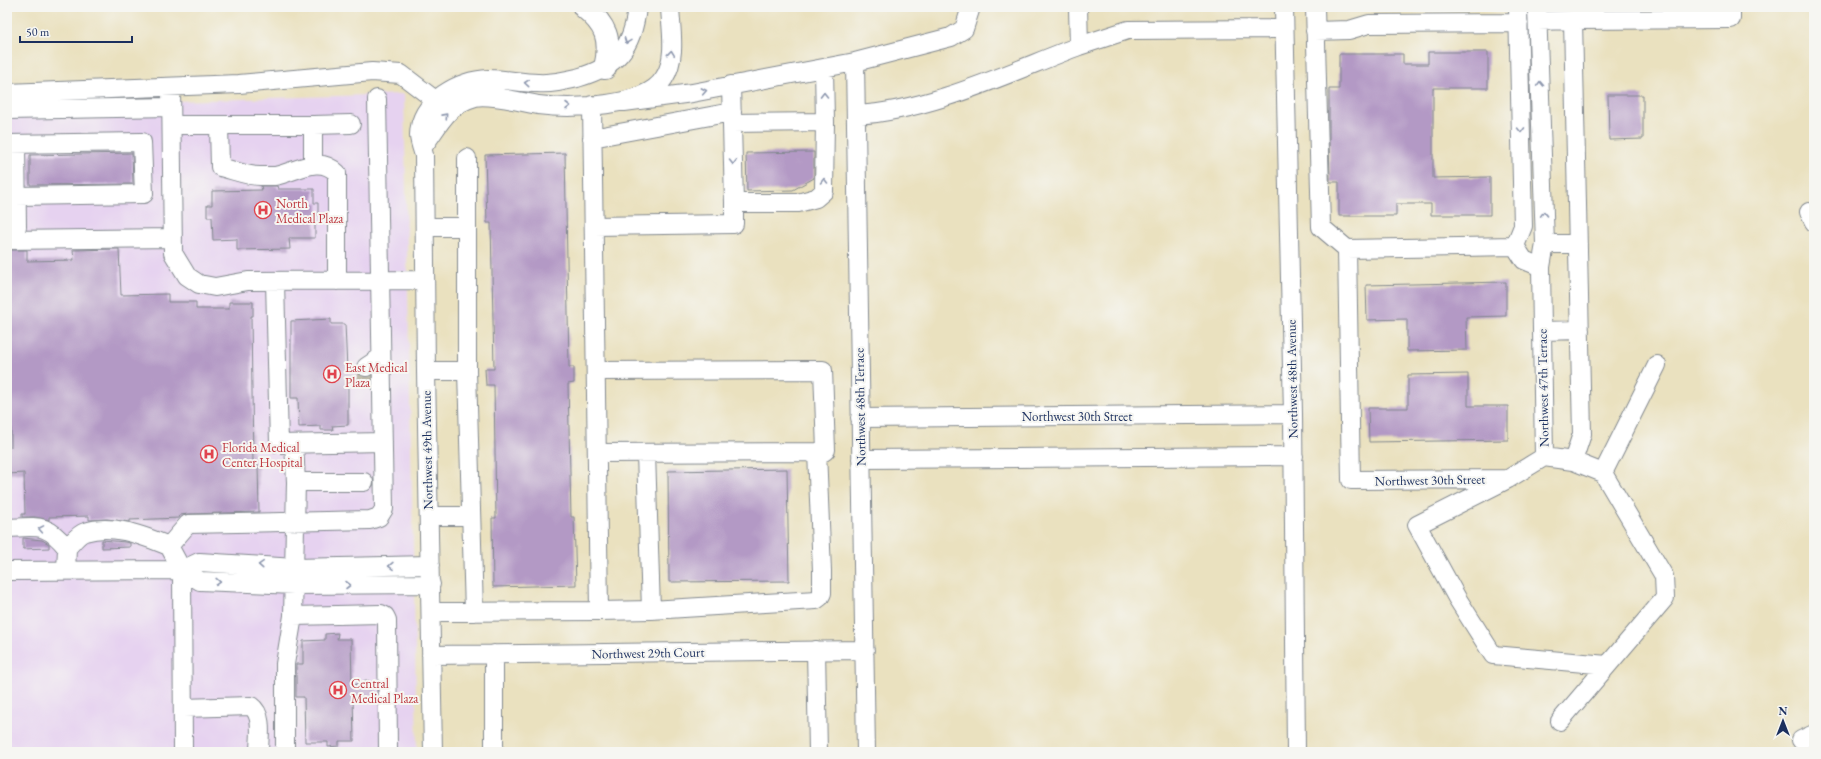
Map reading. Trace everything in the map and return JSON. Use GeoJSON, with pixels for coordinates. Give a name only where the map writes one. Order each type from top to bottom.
{"type":"FeatureCollection","features":[{"type":"Feature","properties":{"kind":"main road"},"geometry":{"type":"LineString","coordinates":[[584,7],[599,20],[607,38],[608,55],[605,68]]}},
{"type":"Feature","properties":{"kind":"street","name":"Northwest 49th Avenue"},"geometry":{"type":"LineString","coordinates":[[433,752],[425,227],[422,148],[419,135],[422,124],[435,100],[456,86],[471,80],[490,79],[527,83],[553,83],[586,75],[605,68],[616,59],[625,47],[635,20],[637,7]]}},
{"type":"Feature","properties":{"kind":"street"},"geometry":{"type":"LineString","coordinates":[[624,102],[638,98],[650,91],[664,78],[669,66],[671,54],[670,7]]}},
{"type":"Feature","properties":{"kind":"street"},"geometry":{"type":"LineString","coordinates":[[422,148],[433,134],[442,118],[453,108],[476,97],[486,97],[542,105],[592,105],[692,93],[855,62],[951,37],[964,29],[971,7]]}},
{"type":"Feature","properties":{"kind":"street"},"geometry":{"type":"LineString","coordinates":[[1078,7],[1079,46]]}},
{"type":"Feature","properties":{"kind":"street","name":"Northwest 48th Avenue"},"geometry":{"type":"LineString","coordinates":[[1284,7],[1294,456],[1296,752]]}},
{"type":"Feature","properties":{"kind":"street"},"geometry":{"type":"LineString","coordinates":[[1315,7],[1321,227],[1347,248],[1515,246]]}},
{"type":"Feature","properties":{"kind":"street"},"geometry":{"type":"LineString","coordinates":[[1538,14],[1573,20],[1731,19],[1731,7]]}},
{"type":"Feature","properties":{"kind":"street","name":"Northwest 47th Terrace"},"geometry":{"type":"LineString","coordinates":[[1538,14],[1545,244],[1541,267],[1544,457],[1573,461],[1604,473]]}},
{"type":"Feature","properties":{"kind":"street"},"geometry":{"type":"LineString","coordinates":[[1315,31],[1350,30],[1369,24],[1518,15],[1523,226],[1515,246]]}},
{"type":"Feature","properties":{"kind":"street"},"geometry":{"type":"LineString","coordinates":[[1573,20],[1582,434],[1573,461]]}},
{"type":"Feature","properties":{"kind":"street"},"geometry":{"type":"LineString","coordinates":[[856,115],[880,114],[949,96],[1079,46],[1128,30],[1284,29]]}},
{"type":"Feature","properties":{"kind":"street","name":"Northwest 48th Terrace"},"geometry":{"type":"LineString","coordinates":[[855,62],[866,752]]}},
{"type":"Feature","properties":{"kind":"street"},"geometry":{"type":"LineString","coordinates":[[734,203],[798,203],[816,198],[824,191],[824,68]]}},
{"type":"Feature","properties":{"kind":"street"},"geometry":{"type":"LineString","coordinates":[[7,92],[239,84],[372,72],[401,74],[435,100]]}},
{"type":"Feature","properties":{"kind":"street"},"geometry":{"type":"LineString","coordinates":[[594,226],[734,224],[731,85]]}},
{"type":"Feature","properties":{"kind":"street"},"geometry":{"type":"LineString","coordinates":[[171,87],[173,253],[187,276],[199,284],[214,287],[248,281],[425,280]]}},
{"type":"Feature","properties":{"kind":"street"},"geometry":{"type":"LineString","coordinates":[[169,546],[188,524],[370,520],[379,517],[384,509],[377,98]]}},
{"type":"Feature","properties":{"kind":"street"},"geometry":{"type":"LineString","coordinates":[[592,105],[599,611]]}},
{"type":"Feature","properties":{"kind":"street"},"geometry":{"type":"LineString","coordinates":[[7,110],[171,107]]}},
{"type":"Feature","properties":{"kind":"street"},"geometry":{"type":"LineString","coordinates":[[592,138],[732,118],[825,122]]}},
{"type":"Feature","properties":{"kind":"street"},"geometry":{"type":"LineString","coordinates":[[313,124],[313,165]]}},
{"type":"Feature","properties":{"kind":"street"},"geometry":{"type":"LineString","coordinates":[[172,126],[351,124]]}},
{"type":"Feature","properties":{"kind":"street"},"geometry":{"type":"LineString","coordinates":[[219,125],[220,167],[257,176],[276,176],[313,165],[325,165],[332,168],[336,173],[337,281]]}},
{"type":"Feature","properties":{"kind":"street"},"geometry":{"type":"LineString","coordinates":[[16,196],[144,194],[142,142],[11,144],[16,196],[12,234],[173,238]]}},
{"type":"Feature","properties":{"kind":"street"},"geometry":{"type":"LineString","coordinates":[[466,158],[467,371],[470,516],[474,612]]}},
{"type":"Feature","properties":{"kind":"street"},"geometry":{"type":"LineString","coordinates":[[425,227],[467,227]]}},
{"type":"Feature","properties":{"kind":"street"},"geometry":{"type":"LineString","coordinates":[[1545,244],[1578,244]]}},
{"type":"Feature","properties":{"kind":"street"},"geometry":{"type":"LineString","coordinates":[[1515,246],[1524,260],[1541,267]]}},
{"type":"Feature","properties":{"kind":"street","name":"Northwest 30th Street"},"geometry":{"type":"LineString","coordinates":[[1347,248],[1351,480],[1508,479]]}},
{"type":"Feature","properties":{"kind":"street"},"geometry":{"type":"LineString","coordinates":[[275,281],[279,444],[382,442]]}},
{"type":"Feature","properties":{"kind":"street"},"geometry":{"type":"LineString","coordinates":[[1542,331],[1580,330]]}},
{"type":"Feature","properties":{"kind":"street"},"geometry":{"type":"LineString","coordinates":[[381,357],[366,374],[382,392]]}},
{"type":"Feature","properties":{"kind":"street"},"geometry":{"type":"LineString","coordinates":[[1560,720],[1665,598],[1664,576],[1604,473],[1657,365]]}},
{"type":"Feature","properties":{"kind":"street"},"geometry":{"type":"LineString","coordinates":[[596,371],[823,370],[826,450],[817,452],[597,454]]}},
{"type":"Feature","properties":{"kind":"street"},"geometry":{"type":"LineString","coordinates":[[426,371],[467,371]]}},
{"type":"Feature","properties":{"kind":"street","name":"Northwest 30th Street"},"geometry":{"type":"LineString","coordinates":[[860,418],[1293,414]]}},
{"type":"Feature","properties":{"kind":"street"},"geometry":{"type":"LineString","coordinates":[[285,752],[285,664],[293,616],[296,482],[294,444]]}},
{"type":"Feature","properties":{"kind":"street"},"geometry":{"type":"LineString","coordinates":[[431,612],[651,610],[816,600],[822,593],[817,452]]}},
{"type":"Feature","properties":{"kind":"street"},"geometry":{"type":"LineString","coordinates":[[646,453],[651,610]]}},
{"type":"Feature","properties":{"kind":"street"},"geometry":{"type":"LineString","coordinates":[[861,459],[1294,456]]}},
{"type":"Feature","properties":{"kind":"street"},"geometry":{"type":"LineString","coordinates":[[1544,457],[1508,479],[1417,524],[1457,598],[1493,655],[1607,665]]}},
{"type":"Feature","properties":{"kind":"street"},"geometry":{"type":"LineString","coordinates":[[296,482],[364,482]]}},
{"type":"Feature","properties":{"kind":"street"},"geometry":{"type":"LineString","coordinates":[[429,516],[470,516]]}},
{"type":"Feature","properties":{"kind":"street"},"geometry":{"type":"LineString","coordinates":[[7,528],[45,528],[57,535],[67,548],[66,571]]}},
{"type":"Feature","properties":{"kind":"street"},"geometry":{"type":"LineString","coordinates":[[67,548],[84,532],[101,530],[126,530],[169,546],[182,570],[184,752]]}},
{"type":"Feature","properties":{"kind":"street"},"geometry":{"type":"LineString","coordinates":[[7,571],[182,570],[199,562],[294,576],[430,584]]}},
{"type":"Feature","properties":{"kind":"street"},"geometry":{"type":"LineString","coordinates":[[182,570],[200,581],[294,576],[430,565]]}},
{"type":"Feature","properties":{"kind":"street"},"geometry":{"type":"LineString","coordinates":[[293,616],[381,614],[385,616],[387,620],[388,752]]}},
{"type":"Feature","properties":{"kind":"street"},"geometry":{"type":"LineString","coordinates":[[816,650],[818,752]]}},
{"type":"Feature","properties":{"kind":"street","name":"Northwest 29th Court"},"geometry":{"type":"LineString","coordinates":[[431,655],[865,650]]}},
{"type":"Feature","properties":{"kind":"street"},"geometry":{"type":"LineString","coordinates":[[494,654],[494,752]]}},
{"type":"Feature","properties":{"kind":"street"},"geometry":{"type":"LineString","coordinates":[[183,708],[251,706],[256,709],[259,716],[259,752]]}},
{"type":"Feature","properties":{"kind":"shaded area","name":"Florida Medical Center Hospital"},"geometry":{"type":"Polygon","coordinates":[[[404,94],[417,752],[7,752],[7,106],[404,94]]]}},
{"type":"Feature","properties":{"kind":"building"},"geometry":{"type":"Polygon","coordinates":[[[1428,52],[1488,52],[1488,88],[1433,88],[1433,178],[1490,177],[1490,215],[1431,215],[1431,204],[1396,204],[1396,216],[1339,216],[1339,182],[1330,182],[1329,89],[1339,89],[1339,54],[1403,54],[1403,64],[1428,64],[1428,52]]]}},
{"type":"Feature","properties":{"kind":"building"},"geometry":{"type":"Polygon","coordinates":[[[1608,95],[1643,95],[1643,139],[1609,140],[1608,95]]]}},
{"type":"Feature","properties":{"kind":"building"},"geometry":{"type":"Polygon","coordinates":[[[814,152],[814,178],[793,190],[747,191],[746,153],[814,152]]]}},
{"type":"Feature","properties":{"kind":"building"},"geometry":{"type":"Polygon","coordinates":[[[132,153],[133,184],[30,185],[30,155],[132,153]]]}},
{"type":"Feature","properties":{"kind":"building"},"geometry":{"type":"Polygon","coordinates":[[[565,153],[569,367],[574,367],[574,383],[568,384],[571,517],[574,517],[576,585],[493,587],[492,518],[496,518],[494,385],[486,385],[485,369],[494,369],[491,223],[487,223],[485,155],[565,153]]]}},
{"type":"Feature","properties":{"kind":"building","name":"North Medical Plaza"},"geometry":{"type":"Polygon","coordinates":[[[261,186],[277,186],[278,189],[314,189],[314,203],[318,203],[318,215],[315,215],[315,238],[289,238],[290,249],[237,250],[237,239],[213,240],[212,217],[207,217],[207,205],[212,205],[212,191],[262,190],[261,186]]]}},
{"type":"Feature","properties":{"kind":"building"},"geometry":{"type":"Polygon","coordinates":[[[119,249],[121,295],[168,294],[168,302],[196,302],[196,309],[229,309],[229,302],[253,302],[253,316],[251,316],[253,465],[258,465],[259,512],[188,514],[180,515],[179,518],[130,520],[130,522],[107,519],[89,520],[89,516],[49,517],[49,520],[35,517],[22,517],[22,514],[25,514],[24,473],[7,474],[7,447],[11,447],[11,408],[7,408],[7,250],[27,250],[27,261],[74,260],[73,250],[119,249]]]}},
{"type":"Feature","properties":{"kind":"building"},"geometry":{"type":"Polygon","coordinates":[[[1506,282],[1506,316],[1466,317],[1467,350],[1407,351],[1407,319],[1367,320],[1366,285],[1506,282]]]}},
{"type":"Feature","properties":{"kind":"building","name":"East Medical Plaza"},"geometry":{"type":"Polygon","coordinates":[[[331,319],[331,324],[345,324],[347,370],[356,367],[357,372],[361,376],[371,376],[371,380],[361,383],[348,380],[348,425],[332,426],[333,430],[321,430],[321,426],[299,427],[298,398],[291,398],[291,321],[331,319]]]}},
{"type":"Feature","properties":{"kind":"building"},"geometry":{"type":"Polygon","coordinates":[[[1468,374],[1468,406],[1508,406],[1508,440],[1369,442],[1368,408],[1408,408],[1408,375],[1468,374]]]}},
{"type":"Feature","properties":{"kind":"building"},"geometry":{"type":"Polygon","coordinates":[[[787,469],[789,581],[669,582],[668,471],[787,469]]]}},
{"type":"Feature","properties":{"kind":"building"},"geometry":{"type":"Polygon","coordinates":[[[23,538],[42,540],[49,544],[49,548],[23,549],[23,538]]]}},
{"type":"Feature","properties":{"kind":"building"},"geometry":{"type":"Polygon","coordinates":[[[102,540],[130,543],[130,547],[102,548],[102,540]]]}},
{"type":"Feature","properties":{"kind":"building","name":"Central Medical Plaza"},"geometry":{"type":"Polygon","coordinates":[[[338,633],[337,639],[351,639],[352,686],[366,680],[377,684],[377,695],[366,699],[353,697],[354,741],[339,741],[339,746],[328,747],[328,742],[305,742],[304,697],[296,697],[296,664],[303,664],[303,641],[325,640],[325,634],[338,633]]]}},
{"type":"Feature","properties":{"kind":"tunnel"},"geometry":{"type":"LineString","coordinates":[[366,367],[366,381]]}},
{"type":"Feature","properties":{"kind":"place","name":"North Medical Plaza"},"geometry":{"type":"Point","coordinates":[263,210]}},
{"type":"Feature","properties":{"kind":"place","name":"East Medical Plaza"},"geometry":{"type":"Point","coordinates":[332,374]}},
{"type":"Feature","properties":{"kind":"place","name":"Florida Medical Center Hospital"},"geometry":{"type":"Point","coordinates":[209,454]}},
{"type":"Feature","properties":{"kind":"place","name":"Central Medical Plaza"},"geometry":{"type":"Point","coordinates":[338,690]}}]}
